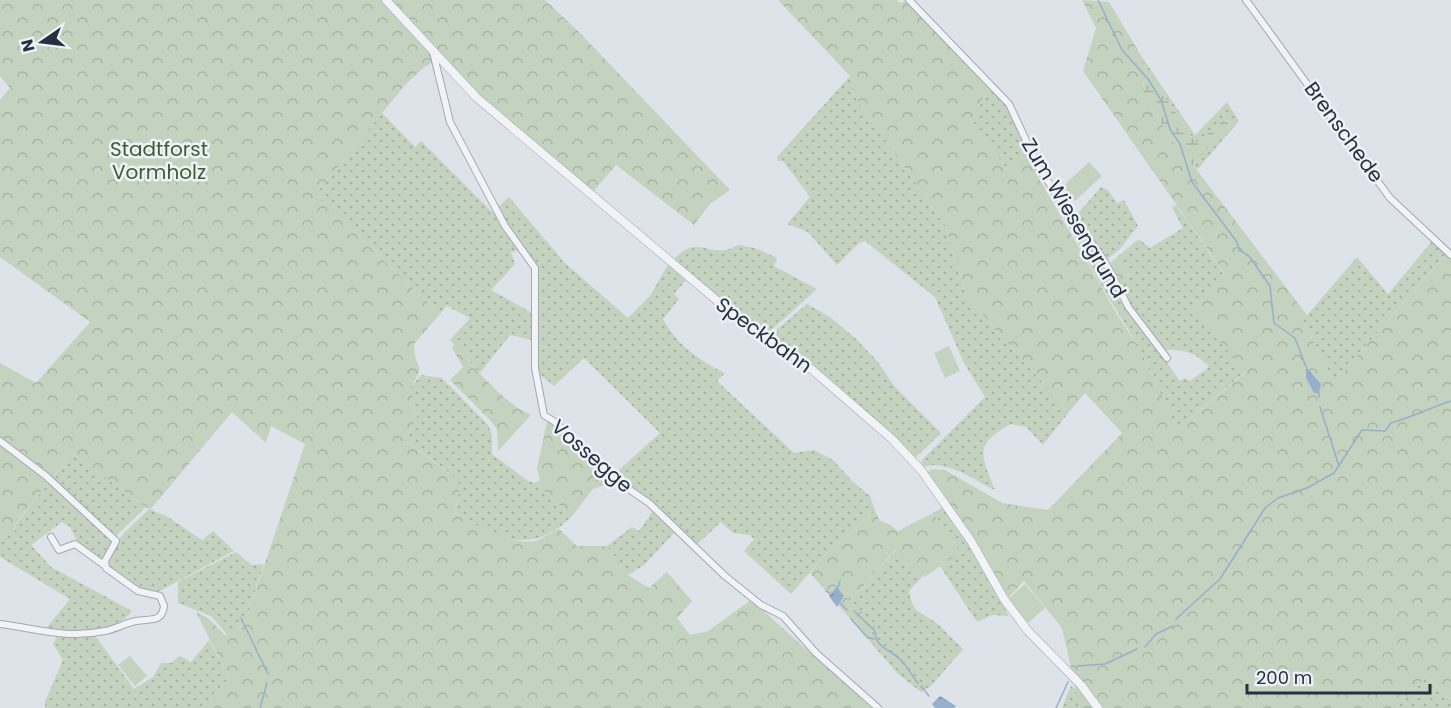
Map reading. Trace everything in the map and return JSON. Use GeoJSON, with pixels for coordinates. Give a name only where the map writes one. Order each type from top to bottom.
{"type":"FeatureCollection","features":[{"type":"Feature","properties":{"kind":"street","name":"Speckbahn"},"geometry":{"type":"LineString","coordinates":[[386,0],[477,98],[736,316],[809,367],[892,439],[932,485],[971,541],[1004,599],[1028,631],[1081,685],[1098,708]]}},
{"type":"Feature","properties":{"kind":"street","name":"Zum Wiesengrund"},"geometry":{"type":"LineString","coordinates":[[909,0],[1009,104],[1040,170],[1105,262],[1129,308],[1167,358]]}},
{"type":"Feature","properties":{"kind":"street","name":"Brenschede"},"geometry":{"type":"LineString","coordinates":[[1246,0],[1390,198],[1451,255]]}},
{"type":"Feature","properties":{"kind":"street","name":"Vossegge"},"geometry":{"type":"LineString","coordinates":[[433,52],[450,122],[506,226],[535,268],[535,368],[544,415],[555,422],[611,477],[649,503],[725,576],[761,604],[783,616],[816,653],[878,708]]}},
{"type":"Feature","properties":{"kind":"street"},"geometry":{"type":"LineString","coordinates":[[0,441],[46,476],[116,541],[104,565]]}},
{"type":"Feature","properties":{"kind":"street"},"geometry":{"type":"LineString","coordinates":[[0,624],[51,634],[103,632],[136,620],[156,619],[164,610],[163,598],[133,588],[75,544],[59,550],[51,537]]}},
{"type":"Feature","properties":{"kind":"green space","name":"Stadtforst Vormholz"},"geometry":{"type":"Polygon","coordinates":[[[0,0],[545,0],[579,32],[730,190],[710,204],[694,225],[616,165],[593,192],[484,101],[441,57],[422,69],[405,85],[315,195],[440,314],[414,344],[419,370],[410,388],[417,417],[405,440],[454,477],[460,486],[455,512],[473,523],[495,534],[518,541],[538,540],[559,529],[577,546],[607,546],[628,575],[649,588],[667,572],[692,601],[677,618],[690,635],[708,631],[751,600],[872,708],[201,708],[229,678],[196,612],[208,618],[225,635],[245,623],[305,444],[271,426],[266,443],[232,412],[150,510],[72,453],[16,523],[14,533],[0,539],[0,363],[36,383],[90,322],[0,257],[0,100],[10,88],[0,76],[0,0]]]}},
{"type":"Feature","properties":{"kind":"green space"},"geometry":{"type":"Polygon","coordinates":[[[778,0],[897,0],[900,3],[908,0],[991,85],[971,120],[1008,171],[1028,152],[1039,178],[1118,316],[1140,349],[1177,429],[1245,373],[1195,309],[1224,273],[1083,71],[1096,28],[1082,0],[1109,2],[1142,57],[1147,75],[1143,79],[1144,96],[1187,163],[1193,165],[1307,315],[1303,320],[1334,382],[1451,249],[1451,700],[1427,676],[1396,708],[1080,708],[1062,628],[1024,581],[1007,599],[927,473],[932,469],[945,470],[1002,503],[1048,510],[1122,433],[1085,393],[1069,412],[967,297],[945,225],[851,91],[855,81],[778,0]]]}},
{"type":"Feature","properties":{"kind":"green space"},"geometry":{"type":"Polygon","coordinates":[[[1142,57],[1195,135],[1227,102],[1239,121],[1197,170],[1193,165],[1231,124],[1225,119],[1196,143],[1161,91],[1147,75],[1142,57]]]}},
{"type":"Feature","properties":{"kind":"green space"},"geometry":{"type":"Polygon","coordinates":[[[1147,75],[1161,91],[1196,143],[1225,119],[1231,125],[1193,165],[1187,163],[1144,96],[1143,79],[1147,75]]]}},
{"type":"Feature","properties":{"kind":"green space"},"geometry":{"type":"Polygon","coordinates":[[[850,76],[855,81],[851,91],[945,225],[967,297],[1069,412],[1043,445],[1026,427],[1011,424],[990,438],[984,451],[984,459],[995,490],[951,468],[933,465],[924,467],[921,461],[985,397],[964,363],[935,297],[865,241],[859,243],[837,265],[808,232],[787,224],[810,197],[783,161],[778,161],[777,157],[850,76]]]}},
{"type":"Feature","properties":{"kind":"green space"},"geometry":{"type":"Polygon","coordinates":[[[991,85],[1003,98],[1028,153],[1008,171],[971,120],[991,85]]]}},
{"type":"Feature","properties":{"kind":"green space"},"geometry":{"type":"Polygon","coordinates":[[[382,113],[415,147],[421,141],[492,212],[495,210],[521,250],[511,252],[515,264],[491,290],[534,314],[532,340],[510,335],[480,373],[450,340],[470,318],[447,306],[440,314],[315,195],[382,113]]]}},
{"type":"Feature","properties":{"kind":"green space"},"geometry":{"type":"Polygon","coordinates":[[[1031,158],[1104,264],[1129,309],[1180,381],[1185,378],[1190,381],[1209,367],[1199,357],[1188,352],[1162,350],[1118,286],[1129,276],[1115,259],[1136,241],[1140,240],[1150,248],[1183,228],[1172,207],[1176,205],[1224,274],[1195,309],[1245,372],[1177,429],[1140,349],[1098,280],[1031,158]]]}},
{"type":"Feature","properties":{"kind":"green space"},"geometry":{"type":"Polygon","coordinates":[[[1089,162],[1102,176],[1075,201],[1062,187],[1089,162]]]}},
{"type":"Feature","properties":{"kind":"green space"},"geometry":{"type":"Polygon","coordinates":[[[1101,187],[1108,190],[1117,203],[1124,200],[1138,226],[1119,250],[1107,259],[1075,217],[1101,187]]]}},
{"type":"Feature","properties":{"kind":"green space"},"geometry":{"type":"Polygon","coordinates":[[[509,197],[565,263],[628,318],[650,296],[669,263],[687,279],[674,294],[679,299],[663,319],[668,328],[698,357],[725,373],[717,381],[794,453],[814,450],[833,460],[854,483],[870,496],[875,511],[825,555],[791,594],[744,551],[754,539],[750,535],[733,533],[721,522],[695,546],[612,476],[660,433],[584,358],[554,386],[537,372],[537,270],[497,208],[509,197]]]}},
{"type":"Feature","properties":{"kind":"green space"},"geometry":{"type":"Polygon","coordinates":[[[1433,240],[1447,253],[1334,382],[1303,320],[1357,257],[1388,294],[1433,240]]]}},
{"type":"Feature","properties":{"kind":"green space"},"geometry":{"type":"Polygon","coordinates":[[[739,245],[755,248],[777,258],[774,266],[817,289],[766,335],[673,260],[687,249],[694,247],[726,250],[739,245]]]}},
{"type":"Feature","properties":{"kind":"green space"},"geometry":{"type":"Polygon","coordinates":[[[1115,259],[1129,276],[1118,286],[1108,265],[1115,259]]]}},
{"type":"Feature","properties":{"kind":"green space"},"geometry":{"type":"Polygon","coordinates":[[[807,304],[830,317],[856,339],[878,362],[894,386],[941,433],[915,458],[894,437],[769,336],[807,304]]]}},
{"type":"Feature","properties":{"kind":"green space"},"geometry":{"type":"Polygon","coordinates":[[[454,344],[500,394],[531,415],[498,451],[497,430],[492,422],[450,380],[463,367],[452,348],[454,344]]]}},
{"type":"Feature","properties":{"kind":"green space"},"geometry":{"type":"Polygon","coordinates":[[[949,346],[960,371],[945,378],[934,353],[949,346]]]}},
{"type":"Feature","properties":{"kind":"green space"},"geometry":{"type":"Polygon","coordinates":[[[421,375],[442,378],[488,425],[492,435],[492,454],[528,481],[535,483],[572,516],[543,536],[529,540],[514,540],[485,530],[455,512],[460,486],[447,471],[405,440],[417,417],[410,388],[421,375]]]}},
{"type":"Feature","properties":{"kind":"green space"},"geometry":{"type":"Polygon","coordinates":[[[547,422],[553,422],[612,479],[608,484],[593,489],[572,516],[535,483],[540,480],[537,468],[547,422]]]}},
{"type":"Feature","properties":{"kind":"green space"},"geometry":{"type":"Polygon","coordinates":[[[72,453],[146,507],[116,536],[51,480],[72,453]]]}},
{"type":"Feature","properties":{"kind":"green space"},"geometry":{"type":"Polygon","coordinates":[[[49,482],[113,543],[103,562],[78,543],[70,527],[62,522],[31,545],[51,567],[132,611],[114,626],[80,632],[44,631],[70,599],[0,557],[0,539],[14,533],[16,524],[49,482]]]}},
{"type":"Feature","properties":{"kind":"green space"},"geometry":{"type":"Polygon","coordinates":[[[943,507],[970,545],[1009,616],[992,615],[977,622],[940,566],[960,553],[933,513],[943,507]]]}},
{"type":"Feature","properties":{"kind":"green space"},"geometry":{"type":"Polygon","coordinates":[[[149,509],[168,517],[202,540],[213,531],[234,551],[156,593],[135,587],[116,574],[107,563],[121,536],[149,509]]]}},
{"type":"Feature","properties":{"kind":"green space"},"geometry":{"type":"Polygon","coordinates":[[[653,511],[675,532],[644,565],[628,575],[607,546],[632,527],[639,531],[653,511]]]}},
{"type":"Feature","properties":{"kind":"green space"},"geometry":{"type":"Polygon","coordinates":[[[875,511],[880,521],[898,531],[933,513],[960,553],[924,577],[896,549],[850,601],[877,628],[867,638],[810,573],[825,555],[875,511]]]}},
{"type":"Feature","properties":{"kind":"green space"},"geometry":{"type":"Polygon","coordinates":[[[897,549],[923,576],[909,591],[915,608],[939,625],[963,649],[931,686],[921,692],[898,674],[867,638],[876,628],[850,601],[897,549]]]}},
{"type":"Feature","properties":{"kind":"green space"},"geometry":{"type":"Polygon","coordinates":[[[236,552],[252,565],[264,564],[245,623],[227,634],[211,616],[178,603],[178,582],[236,552]]]}},
{"type":"Feature","properties":{"kind":"green space"},"geometry":{"type":"Polygon","coordinates":[[[1025,584],[1045,608],[1028,623],[1008,599],[1025,584]]]}},
{"type":"Feature","properties":{"kind":"green space"},"geometry":{"type":"Polygon","coordinates":[[[93,633],[134,689],[153,677],[161,663],[171,663],[180,656],[191,662],[209,640],[229,678],[201,708],[45,708],[45,702],[63,660],[53,644],[57,636],[93,633]]]}},
{"type":"Feature","properties":{"kind":"green space"},"geometry":{"type":"Polygon","coordinates":[[[130,656],[147,676],[135,686],[118,665],[130,656]]]}},
{"type":"Feature","properties":{"kind":"green space"},"geometry":{"type":"Polygon","coordinates":[[[1427,676],[1451,700],[1451,708],[1396,708],[1427,676]]]}},
{"type":"Feature","properties":{"kind":"green space"},"geometry":{"type":"Polygon","coordinates":[[[1071,686],[1076,689],[1080,708],[1062,708],[1071,686]]]}},
{"type":"Feature","properties":{"kind":"water"},"geometry":{"type":"Polygon","coordinates":[[[1306,367],[1321,384],[1319,393],[1314,393],[1306,378],[1306,367]]]}},
{"type":"Feature","properties":{"kind":"water"},"geometry":{"type":"Polygon","coordinates":[[[837,587],[844,596],[837,607],[829,596],[837,587]]]}},
{"type":"Feature","properties":{"kind":"water"},"geometry":{"type":"Polygon","coordinates":[[[940,696],[956,706],[954,708],[935,708],[932,704],[940,696]]]}},
{"type":"Feature","properties":{"kind":"waterway"},"geometry":{"type":"LineString","coordinates":[[1098,0],[1122,50],[1148,79],[1161,100],[1170,129],[1180,144],[1192,182],[1237,242],[1239,250],[1249,256],[1270,286],[1274,323],[1295,338],[1306,367]]}},
{"type":"Feature","properties":{"kind":"waterway"},"geometry":{"type":"LineString","coordinates":[[1176,619],[1220,579],[1265,508],[1278,498],[1307,488],[1334,473],[1362,430],[1385,431],[1391,423],[1451,401]]}},
{"type":"Feature","properties":{"kind":"waterway"},"geometry":{"type":"LineString","coordinates":[[1320,407],[1339,466]]}},
{"type":"Feature","properties":{"kind":"waterway"},"geometry":{"type":"LineString","coordinates":[[838,587],[840,581]]}},
{"type":"Feature","properties":{"kind":"waterway"},"geometry":{"type":"LineString","coordinates":[[826,591],[830,593]]}},
{"type":"Feature","properties":{"kind":"waterway"},"geometry":{"type":"LineString","coordinates":[[840,603],[847,610]]}},
{"type":"Feature","properties":{"kind":"waterway"},"geometry":{"type":"LineString","coordinates":[[854,611],[875,631],[880,645],[900,659],[918,683]]}},
{"type":"Feature","properties":{"kind":"waterway"},"geometry":{"type":"LineString","coordinates":[[241,618],[268,674]]}},
{"type":"Feature","properties":{"kind":"waterway"},"geometry":{"type":"LineString","coordinates":[[851,619],[867,637],[874,639]]}},
{"type":"Feature","properties":{"kind":"waterway"},"geometry":{"type":"LineString","coordinates":[[1145,647],[1156,634],[1173,626]]}},
{"type":"Feature","properties":{"kind":"waterway"},"geometry":{"type":"LineString","coordinates":[[1077,666],[1105,664],[1137,649]]}},
{"type":"Feature","properties":{"kind":"waterway"},"geometry":{"type":"LineString","coordinates":[[1056,708],[1068,682]]}},
{"type":"Feature","properties":{"kind":"waterway"},"geometry":{"type":"LineString","coordinates":[[260,708],[267,683]]}},
{"type":"Feature","properties":{"kind":"waterway"},"geometry":{"type":"LineString","coordinates":[[921,686],[929,696]]}}]}
